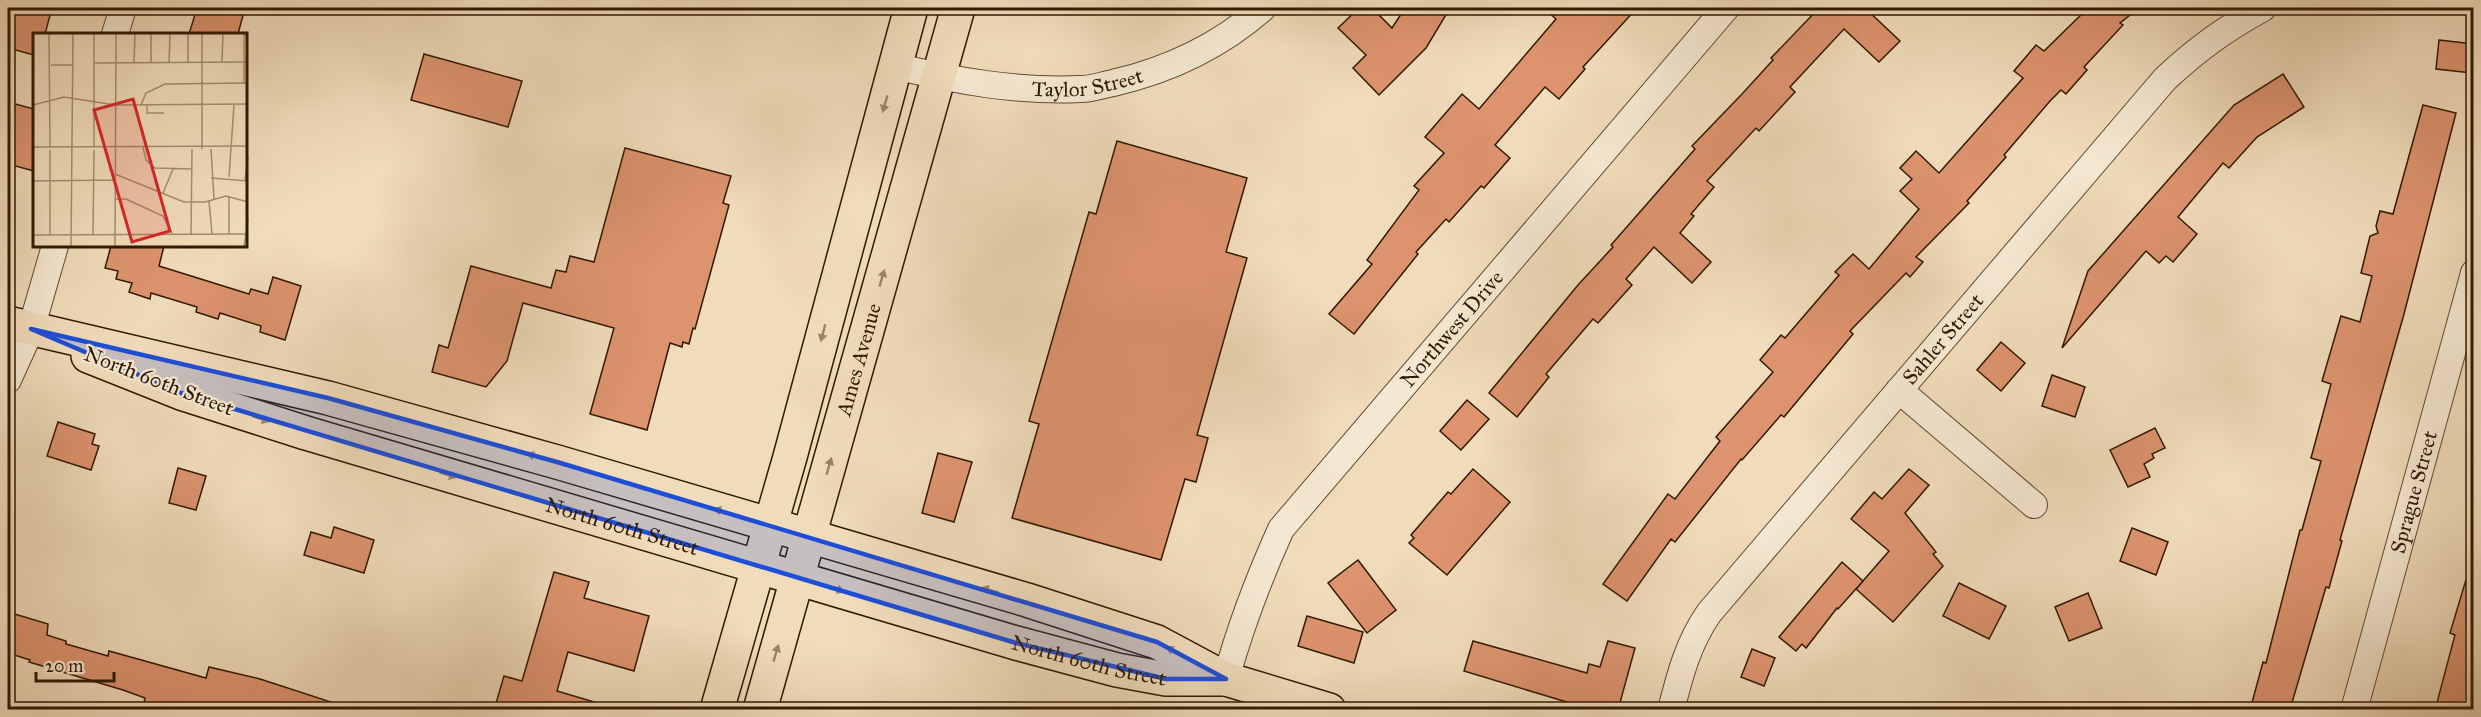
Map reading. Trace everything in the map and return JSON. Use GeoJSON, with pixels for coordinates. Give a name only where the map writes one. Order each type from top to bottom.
{"type":"FeatureCollection","features":[{"type":"Feature","properties":{"kind":"main road","name":"Ames Avenue"},"geometry":{"type":"LineString","coordinates":[[717,710],[770,525],[911,8]]}},
{"type":"Feature","properties":{"kind":"main road","name":"Ames Avenue"},"geometry":{"type":"LineString","coordinates":[[760,710],[958,8]]}},
{"type":"Feature","properties":{"kind":"main road","name":"North 60th Street"},"geometry":{"type":"LineString","coordinates":[[19,326],[120,370],[181,393],[535,502],[1016,643],[1118,670],[1166,679],[1226,679]]}},
{"type":"Feature","properties":{"kind":"main road","name":"North 60th Street"},"geometry":{"type":"LineString","coordinates":[[19,326],[111,345],[328,398],[567,465],[1157,642],[1226,679],[1329,710]]}},
{"type":"Feature","properties":{"kind":"street"},"geometry":{"type":"LineString","coordinates":[[116,33],[123,8]]}},
{"type":"Feature","properties":{"kind":"street","name":"Taylor Street"},"geometry":{"type":"LineString","coordinates":[[895,66],[970,83],[1007,87],[1084,89],[1136,78],[1182,61],[1222,39],[1263,8]]}},
{"type":"Feature","properties":{"kind":"street","name":"Northwest Drive"},"geometry":{"type":"LineString","coordinates":[[1226,679],[1239,629],[1254,588],[1281,529],[1726,8]]}},
{"type":"Feature","properties":{"kind":"street","name":"Sahler Street"},"geometry":{"type":"LineString","coordinates":[[1671,710],[1687,653],[1694,634],[1704,620],[2165,79],[2196,50],[2228,27],[2263,8]]}},
{"type":"Feature","properties":{"kind":"street"},"geometry":{"type":"LineString","coordinates":[[8,380],[19,326],[54,248]]}},
{"type":"Feature","properties":{"kind":"street","name":"Sprague Street"},"geometry":{"type":"LineString","coordinates":[[2354,710],[2474,273]]}},
{"type":"Feature","properties":{"kind":"street"},"geometry":{"type":"LineString","coordinates":[[1899,390],[2034,505]]}},
{"type":"Feature","properties":{"kind":"highlighted area"},"geometry":{"type":"Polygon","coordinates":[[[31,329],[328,398],[557,462],[1157,642],[1226,679],[1166,679],[1016,643],[181,393],[31,329]]]}},
{"type":"Feature","properties":{"kind":"building"},"geometry":{"type":"Polygon","coordinates":[[[8,8],[52,8],[45,33],[33,33],[33,55],[8,48],[8,8]]]}},
{"type":"Feature","properties":{"kind":"building"},"geometry":{"type":"Polygon","coordinates":[[[197,8],[245,8],[238,33],[189,33],[197,8]]]}},
{"type":"Feature","properties":{"kind":"building"},"geometry":{"type":"Polygon","coordinates":[[[1359,8],[1372,8],[1392,28],[1405,8],[1450,8],[1426,48],[1379,95],[1353,68],[1366,55],[1338,28],[1359,8]]]}},
{"type":"Feature","properties":{"kind":"building"},"geometry":{"type":"Polygon","coordinates":[[[1544,8],[1637,8],[1583,67],[1585,69],[1559,99],[1545,87],[1495,145],[1510,158],[1484,188],[1481,186],[1449,222],[1446,219],[1416,252],[1418,254],[1354,334],[1329,314],[1372,264],[1367,260],[1419,190],[1414,186],[1444,153],[1425,137],[1462,94],[1479,109],[1556,19],[1544,8]]]}},
{"type":"Feature","properties":{"kind":"building"},"geometry":{"type":"Polygon","coordinates":[[[1819,8],[1865,8],[1900,41],[1879,62],[1844,29],[1790,87],[1795,92],[1759,131],[1756,128],[1707,181],[1714,187],[1691,214],[1694,216],[1680,233],[1711,262],[1692,283],[1654,247],[1626,279],[1632,285],[1598,323],[1593,319],[1546,374],[1549,377],[1517,417],[1489,393],[1578,285],[1613,247],[1611,245],[1695,149],[1692,146],[1819,8]]]}},
{"type":"Feature","properties":{"kind":"building"},"geometry":{"type":"Polygon","coordinates":[[[2088,8],[2139,8],[2120,23],[2123,25],[2084,67],[2087,70],[2066,94],[2061,90],[2050,101],[2004,155],[2006,157],[1967,201],[1969,203],[1916,257],[1923,262],[1910,277],[1906,273],[1850,331],[1853,334],[1784,417],[1781,415],[1741,459],[1675,542],[1671,539],[1627,601],[1603,584],[1668,494],[1675,499],[1720,441],[1716,437],[1773,372],[1760,360],[1781,335],[1785,338],[1839,275],[1835,272],[1853,254],[1869,269],[1919,209],[1900,191],[1912,179],[1900,168],[1916,151],[1939,173],[2023,78],[2014,71],[2036,45],[2044,51],[2088,8]]]}},
{"type":"Feature","properties":{"kind":"building"},"geometry":{"type":"Polygon","coordinates":[[[2439,40],[2474,44],[2472,73],[2436,69],[2439,40]]]}},
{"type":"Feature","properties":{"kind":"building"},"geometry":{"type":"Polygon","coordinates":[[[424,54],[522,81],[508,127],[411,100],[424,54]]]}},
{"type":"Feature","properties":{"kind":"building"},"geometry":{"type":"Polygon","coordinates":[[[2283,74],[2304,107],[2257,137],[2229,168],[2223,163],[2178,217],[2197,234],[2173,262],[2166,256],[2159,263],[2146,251],[2062,348],[2088,271],[2234,105],[2283,74]]]}},
{"type":"Feature","properties":{"kind":"building"},"geometry":{"type":"Polygon","coordinates":[[[8,102],[33,109],[33,171],[8,164],[8,102]]]}},
{"type":"Feature","properties":{"kind":"building"},"geometry":{"type":"Polygon","coordinates":[[[2423,105],[2456,113],[2329,588],[2326,587],[2291,706],[2286,704],[2285,710],[2250,710],[2263,662],[2266,663],[2300,530],[2302,530],[2321,461],[2311,458],[2331,384],[2322,381],[2341,316],[2360,322],[2372,276],[2361,273],[2370,236],[2378,233],[2376,226],[2380,211],[2393,214],[2423,105]]]}},
{"type":"Feature","properties":{"kind":"building"},"geometry":{"type":"Polygon","coordinates":[[[1117,141],[1247,178],[1226,252],[1247,258],[1197,435],[1208,438],[1196,482],[1185,479],[1161,560],[1012,518],[1039,424],[1029,421],[1089,212],[1096,214],[1117,141]]]}},
{"type":"Feature","properties":{"kind":"building"},"geometry":{"type":"Polygon","coordinates":[[[625,148],[731,176],[723,203],[729,205],[695,329],[693,328],[689,344],[683,342],[682,347],[670,343],[647,430],[590,414],[614,328],[523,303],[507,361],[486,387],[432,372],[439,345],[448,348],[471,266],[551,288],[556,270],[566,272],[570,256],[594,262],[625,148]]]}},
{"type":"Feature","properties":{"kind":"building"},"geometry":{"type":"Polygon","coordinates":[[[110,248],[164,248],[159,266],[249,294],[251,289],[268,294],[273,277],[301,286],[285,340],[260,332],[261,326],[220,313],[218,319],[196,312],[197,307],[151,293],[150,299],[129,292],[132,283],[116,279],[118,271],[105,268],[110,248]]]}},
{"type":"Feature","properties":{"kind":"building"},"geometry":{"type":"Polygon","coordinates":[[[2001,342],[2025,363],[2001,391],[1977,370],[2001,342]]]}},
{"type":"Feature","properties":{"kind":"building"},"geometry":{"type":"Polygon","coordinates":[[[2052,375],[2085,387],[2075,417],[2042,406],[2052,375]]]}},
{"type":"Feature","properties":{"kind":"building"},"geometry":{"type":"Polygon","coordinates":[[[1467,400],[1489,419],[1461,450],[1440,431],[1467,400]]]}},
{"type":"Feature","properties":{"kind":"building"},"geometry":{"type":"Polygon","coordinates":[[[58,422],[95,434],[92,444],[99,446],[91,470],[47,456],[58,422]]]}},
{"type":"Feature","properties":{"kind":"building"},"geometry":{"type":"Polygon","coordinates":[[[2155,428],[2165,448],[2152,454],[2154,458],[2144,464],[2150,477],[2128,487],[2110,450],[2155,428]]]}},
{"type":"Feature","properties":{"kind":"building"},"geometry":{"type":"Polygon","coordinates":[[[938,453],[972,462],[954,522],[922,513],[938,453]]]}},
{"type":"Feature","properties":{"kind":"building"},"geometry":{"type":"Polygon","coordinates":[[[178,468],[206,476],[196,510],[169,503],[178,468]]]}},
{"type":"Feature","properties":{"kind":"building"},"geometry":{"type":"Polygon","coordinates":[[[1473,469],[1510,502],[1447,575],[1409,543],[1414,538],[1411,535],[1448,492],[1451,494],[1473,469]]]}},
{"type":"Feature","properties":{"kind":"building"},"geometry":{"type":"Polygon","coordinates":[[[1909,469],[1929,485],[1905,513],[1936,552],[1933,554],[1943,566],[1893,622],[1856,589],[1889,551],[1851,519],[1874,492],[1882,499],[1909,469]]]}},
{"type":"Feature","properties":{"kind":"building"},"geometry":{"type":"Polygon","coordinates":[[[334,527],[374,540],[364,573],[304,555],[311,532],[331,538],[334,527]]]}},
{"type":"Feature","properties":{"kind":"building"},"geometry":{"type":"Polygon","coordinates":[[[2132,528],[2168,542],[2156,575],[2120,561],[2132,528]]]}},
{"type":"Feature","properties":{"kind":"building"},"geometry":{"type":"Polygon","coordinates":[[[1358,560],[1396,610],[1367,633],[1328,583],[1358,560]]]}},
{"type":"Feature","properties":{"kind":"building"},"geometry":{"type":"Polygon","coordinates":[[[1842,562],[1863,581],[1837,608],[1806,648],[1802,644],[1796,651],[1779,637],[1842,562]]]}},
{"type":"Feature","properties":{"kind":"building"},"geometry":{"type":"Polygon","coordinates":[[[554,572],[589,582],[584,598],[649,616],[634,671],[568,652],[557,691],[601,704],[600,710],[494,710],[504,676],[522,681],[554,572]]]}},
{"type":"Feature","properties":{"kind":"building"},"geometry":{"type":"Polygon","coordinates":[[[2468,573],[2474,574],[2474,690],[2468,710],[2435,710],[2455,635],[2450,633],[2468,573]]]}},
{"type":"Feature","properties":{"kind":"building"},"geometry":{"type":"Polygon","coordinates":[[[1959,583],[2006,606],[1989,639],[1943,616],[1959,583]]]}},
{"type":"Feature","properties":{"kind":"building"},"geometry":{"type":"Polygon","coordinates":[[[2088,593],[2102,628],[2069,641],[2055,607],[2088,593]]]}},
{"type":"Feature","properties":{"kind":"building"},"geometry":{"type":"Polygon","coordinates":[[[8,612],[48,624],[47,635],[66,641],[66,644],[108,656],[109,651],[206,678],[209,667],[260,679],[340,705],[340,710],[169,710],[144,702],[145,698],[123,690],[29,662],[30,660],[8,653],[8,612]]]}},
{"type":"Feature","properties":{"kind":"building"},"geometry":{"type":"Polygon","coordinates":[[[1307,616],[1363,632],[1354,663],[1298,646],[1307,616]]]}},
{"type":"Feature","properties":{"kind":"building"},"geometry":{"type":"Polygon","coordinates":[[[1473,641],[1587,673],[1589,664],[1600,667],[1608,641],[1635,648],[1618,710],[1593,710],[1464,671],[1473,641]]]}},
{"type":"Feature","properties":{"kind":"building"},"geometry":{"type":"Polygon","coordinates":[[[1752,649],[1775,658],[1764,686],[1741,677],[1752,649]]]}}]}
